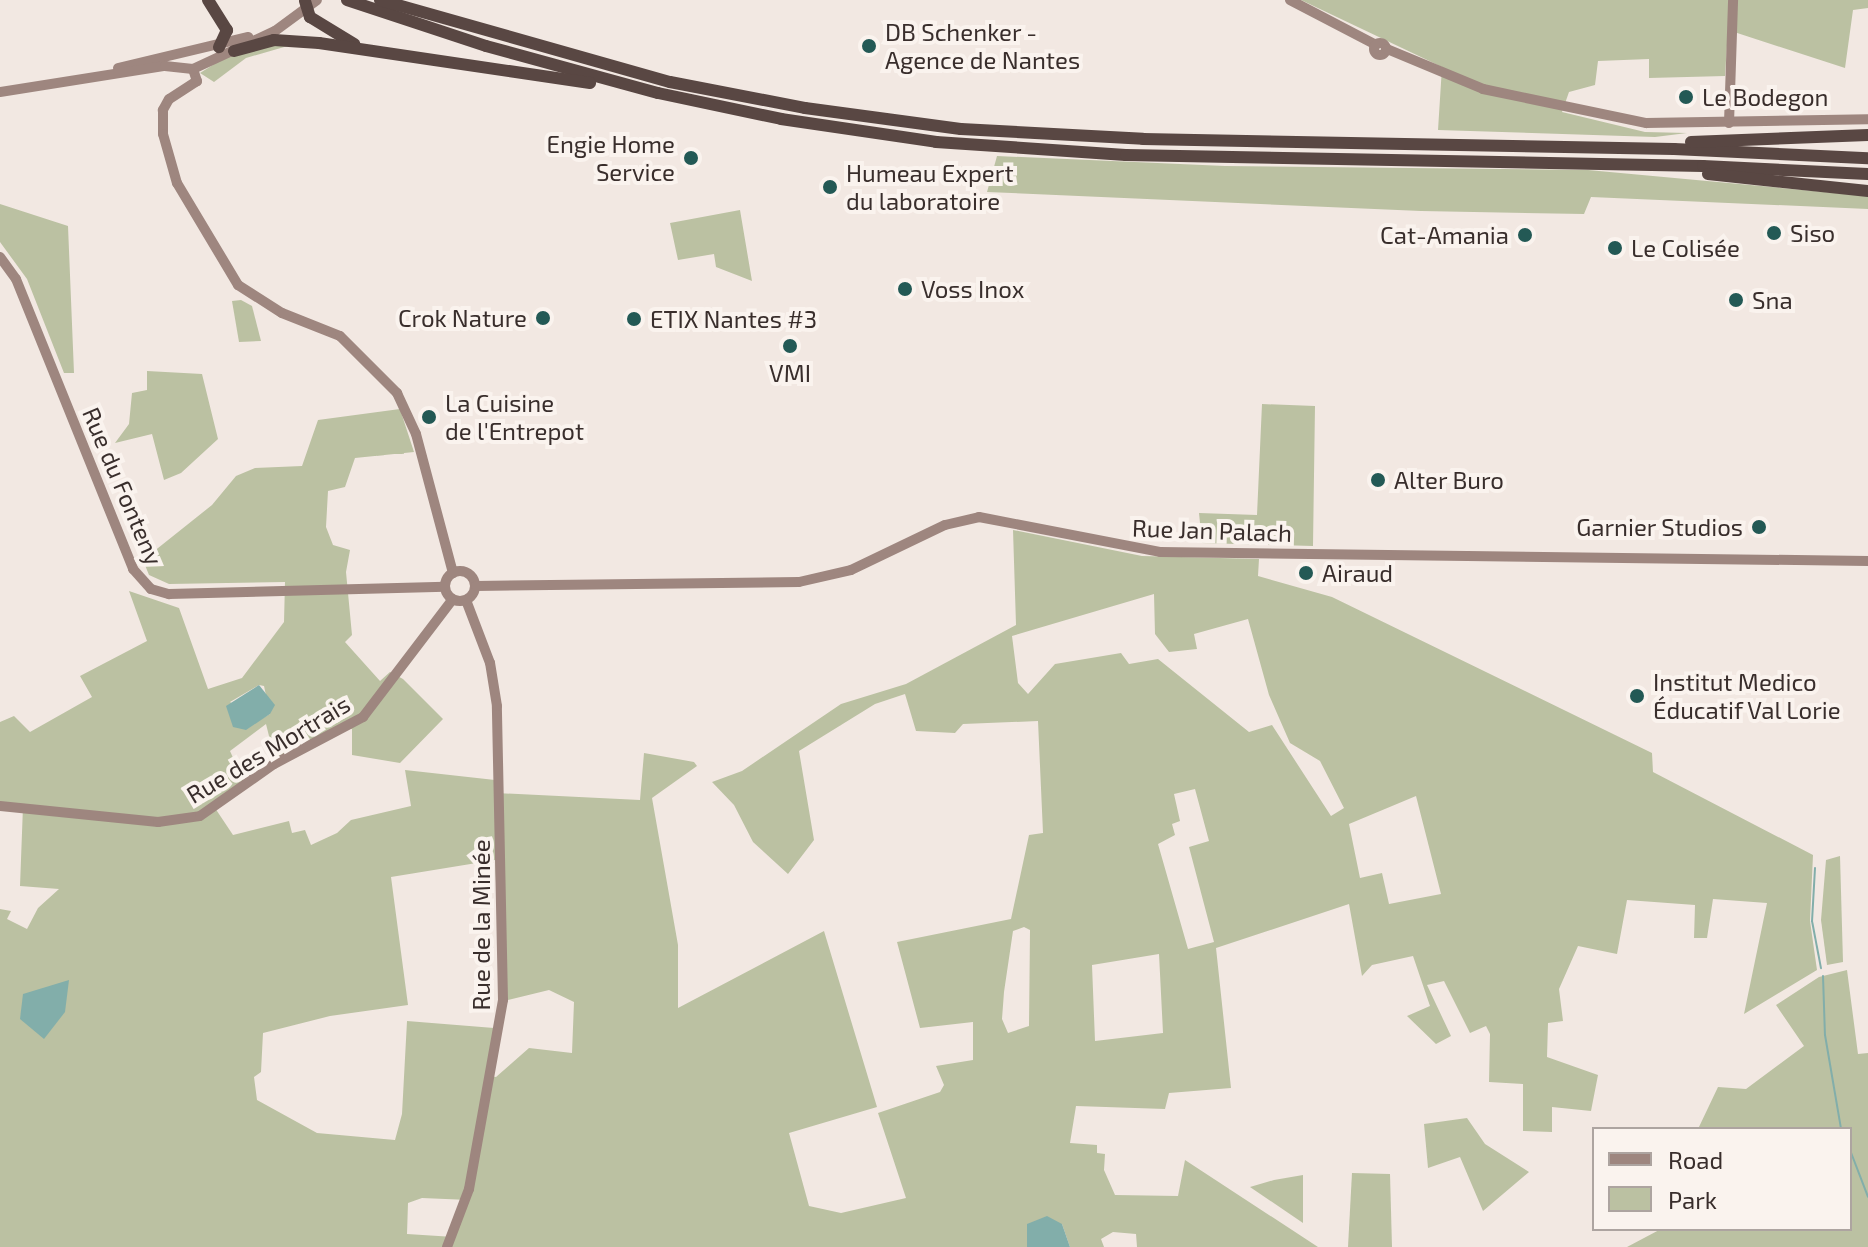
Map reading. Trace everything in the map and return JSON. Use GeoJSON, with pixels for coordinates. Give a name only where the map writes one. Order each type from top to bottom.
{"type":"FeatureCollection","features":[{"type":"Feature","properties":{"kind":"highway"},"geometry":{"type":"LineString","coordinates":[[208,0],[227,30],[219,47]]}},
{"type":"Feature","properties":{"kind":"highway"},"geometry":{"type":"LineString","coordinates":[[347,0],[486,46],[658,93],[825,127],[1005,148],[1652,164],[1868,174]]}},
{"type":"Feature","properties":{"kind":"highway"},"geometry":{"type":"LineString","coordinates":[[380,0],[649,77],[906,123],[1086,137],[1590,147],[1868,158]]}},
{"type":"Feature","properties":{"kind":"highway"},"geometry":{"type":"LineString","coordinates":[[309,3],[324,29],[368,50]]}},
{"type":"Feature","properties":{"kind":"highway"},"geometry":{"type":"LineString","coordinates":[[234,51],[274,40],[368,50],[649,96],[658,93]]}},
{"type":"Feature","properties":{"kind":"highway"},"geometry":{"type":"LineString","coordinates":[[1590,147],[1594,143],[1868,135]]}},
{"type":"Feature","properties":{"kind":"highway"},"geometry":{"type":"LineString","coordinates":[[1652,164],[1654,170],[1868,191]]}},
{"type":"Feature","properties":{"kind":"street"},"geometry":{"type":"LineString","coordinates":[[1290,0],[1381,47],[1483,89],[1612,118],[1646,123],[1868,119]]}},
{"type":"Feature","properties":{"kind":"street"},"geometry":{"type":"LineString","coordinates":[[1729,123],[1733,0]]}},
{"type":"Feature","properties":{"kind":"street"},"geometry":{"type":"LineString","coordinates":[[65,81],[219,47],[269,26],[309,3]]}},
{"type":"Feature","properties":{"kind":"street"},"geometry":{"type":"LineString","coordinates":[[0,92],[192,65],[234,51],[309,3]]}},
{"type":"Feature","properties":{"kind":"street"},"geometry":{"type":"LineString","coordinates":[[192,65],[197,50]]}},
{"type":"Feature","properties":{"kind":"street"},"geometry":{"type":"LineString","coordinates":[[183,53],[192,65],[197,81],[169,99],[163,110],[163,134],[177,183],[238,285],[282,313],[340,336],[397,393],[416,434],[453,573],[445,587],[453,599],[466,600],[476,586],[467,573],[453,573]]}},
{"type":"Feature","properties":{"kind":"street","name":"Rue du Fonteny"},"geometry":{"type":"LineString","coordinates":[[0,257],[16,279],[133,569],[151,589],[169,594],[445,587]]}},
{"type":"Feature","properties":{"kind":"street","name":"Rue Jan Palach"},"geometry":{"type":"LineString","coordinates":[[476,586],[799,582],[875,561],[945,525],[979,517],[1160,552],[1868,561]]}},
{"type":"Feature","properties":{"kind":"street","name":"Rue des Mortrais"},"geometry":{"type":"LineString","coordinates":[[0,806],[158,822],[200,816],[274,764],[363,717],[453,599]]}},
{"type":"Feature","properties":{"kind":"street","name":"Rue de la Minée"},"geometry":{"type":"LineString","coordinates":[[447,1247],[469,1189],[481,1134],[503,987],[497,706],[490,663],[466,600]]}},
{"type":"Feature","properties":{"kind":"green space"},"geometry":{"type":"Polygon","coordinates":[[[1301,0],[1868,0],[1868,8],[1853,10],[1845,68],[1728,30],[1725,76],[1649,78],[1649,59],[1598,61],[1595,85],[1569,92],[1562,112],[1645,132],[1687,133],[1655,137],[1438,130],[1442,67],[1301,0]]]}},
{"type":"Feature","properties":{"kind":"green space"},"geometry":{"type":"Polygon","coordinates":[[[298,43],[246,58],[214,82],[200,73],[224,58],[262,46],[298,43]]]}},
{"type":"Feature","properties":{"kind":"green space"},"geometry":{"type":"Polygon","coordinates":[[[997,156],[1225,166],[1588,170],[1868,196],[1868,209],[1591,197],[1584,214],[1421,211],[987,192],[997,156]]]}},
{"type":"Feature","properties":{"kind":"green space"},"geometry":{"type":"Polygon","coordinates":[[[0,204],[68,226],[74,373],[64,373],[27,279],[0,242],[0,204]]]}},
{"type":"Feature","properties":{"kind":"green space"},"geometry":{"type":"Polygon","coordinates":[[[740,210],[752,281],[716,267],[714,254],[678,260],[670,223],[740,210]]]}},
{"type":"Feature","properties":{"kind":"green space"},"geometry":{"type":"Polygon","coordinates":[[[241,300],[252,306],[261,341],[239,342],[232,301],[241,300]]]}},
{"type":"Feature","properties":{"kind":"green space"},"geometry":{"type":"Polygon","coordinates":[[[147,371],[202,374],[218,439],[181,473],[164,480],[152,434],[115,443],[129,424],[132,393],[147,390],[147,371]]]}},
{"type":"Feature","properties":{"kind":"green space"},"geometry":{"type":"Polygon","coordinates":[[[1262,404],[1315,406],[1313,546],[1202,543],[1199,513],[1257,515],[1262,404]]]}},
{"type":"Feature","properties":{"kind":"green space"},"geometry":{"type":"Polygon","coordinates":[[[400,409],[414,452],[355,458],[345,487],[328,491],[326,527],[333,545],[350,550],[346,572],[352,635],[345,642],[380,681],[390,672],[403,679],[443,719],[400,763],[352,755],[352,729],[338,727],[275,760],[266,724],[230,751],[244,782],[213,805],[233,835],[289,821],[292,833],[305,830],[311,845],[337,833],[351,820],[411,806],[405,770],[495,780],[496,793],[640,800],[644,753],[694,762],[697,766],[652,798],[678,945],[678,1008],[824,931],[877,1107],[789,1133],[809,1206],[841,1213],[906,1198],[878,1113],[940,1092],[944,1085],[936,1066],[973,1060],[973,1022],[920,1028],[897,942],[1011,919],[1029,835],[1043,833],[1038,721],[963,724],[955,733],[916,731],[905,694],[875,704],[799,751],[814,840],[788,874],[753,842],[734,805],[712,782],[742,771],[841,704],[906,684],[1016,625],[1013,530],[1142,556],[1259,559],[1258,576],[1332,597],[1652,753],[1653,772],[1813,855],[1810,921],[1817,970],[1744,1014],[1767,903],[1713,899],[1707,938],[1694,938],[1695,905],[1627,900],[1617,954],[1578,946],[1559,989],[1563,1021],[1548,1023],[1547,1057],[1598,1075],[1591,1111],[1552,1107],[1552,1132],[1523,1131],[1523,1084],[1489,1082],[1490,1034],[1486,1026],[1470,1033],[1444,981],[1427,985],[1451,1036],[1436,1044],[1407,1016],[1430,1006],[1413,956],[1372,965],[1362,976],[1349,904],[1216,948],[1231,1088],[1169,1093],[1165,1109],[1076,1106],[1070,1143],[1097,1145],[1097,1153],[1105,1154],[1104,1170],[1115,1195],[1178,1196],[1185,1160],[1318,1247],[1137,1247],[1136,1234],[1113,1232],[1101,1239],[1104,1247],[1070,1247],[1062,1224],[1027,1224],[1027,1247],[0,1247],[0,909],[11,911],[7,919],[27,929],[38,908],[59,889],[20,886],[23,806],[0,803],[0,722],[14,716],[30,732],[92,697],[80,676],[147,641],[129,591],[179,608],[208,689],[242,678],[284,622],[285,582],[169,584],[149,575],[143,560],[212,505],[236,476],[255,468],[302,466],[318,420],[400,409]],[[1154,594],[1012,636],[1018,683],[1028,694],[1055,664],[1121,653],[1129,664],[1158,659],[1249,732],[1272,725],[1331,816],[1344,808],[1320,761],[1290,743],[1269,695],[1248,619],[1194,634],[1197,649],[1169,652],[1155,634],[1154,594]],[[259,685],[230,702],[258,721],[270,714],[264,686],[259,685]],[[1195,789],[1174,794],[1180,821],[1172,824],[1175,835],[1158,844],[1188,949],[1214,942],[1189,847],[1209,841],[1195,789]],[[1416,796],[1349,824],[1360,878],[1382,873],[1389,904],[1441,894],[1416,796]],[[495,860],[391,877],[408,1005],[330,1016],[263,1033],[261,1072],[254,1077],[257,1100],[317,1133],[395,1140],[402,1114],[407,1021],[494,1028],[488,1076],[496,1077],[529,1048],[572,1053],[574,1002],[549,990],[508,1000],[501,995],[495,860]],[[1024,927],[1013,931],[1002,1019],[1008,1033],[1029,1026],[1030,930],[1024,927]],[[1159,954],[1092,965],[1095,1041],[1163,1033],[1159,954]],[[422,1198],[408,1203],[407,1234],[454,1237],[469,1200],[422,1198]]]}},
{"type":"Feature","properties":{"kind":"green space"},"geometry":{"type":"Polygon","coordinates":[[[1840,856],[1843,962],[1827,965],[1821,920],[1826,860],[1840,856]]]}},
{"type":"Feature","properties":{"kind":"green space"},"geometry":{"type":"Polygon","coordinates":[[[1847,970],[1858,1054],[1868,1053],[1868,1247],[1627,1247],[1657,1231],[1852,1231],[1852,1127],[1699,1127],[1718,1087],[1746,1089],[1804,1046],[1776,1005],[1819,977],[1847,970]]]}},
{"type":"Feature","properties":{"kind":"green space"},"geometry":{"type":"Polygon","coordinates":[[[1467,1118],[1485,1144],[1529,1172],[1483,1211],[1460,1157],[1428,1168],[1424,1124],[1467,1118]]]}},
{"type":"Feature","properties":{"kind":"green space"},"geometry":{"type":"Polygon","coordinates":[[[1352,1173],[1390,1174],[1392,1247],[1348,1247],[1352,1173]]]}},
{"type":"Feature","properties":{"kind":"green space"},"geometry":{"type":"Polygon","coordinates":[[[1303,1175],[1303,1223],[1250,1187],[1274,1180],[1303,1175]]]}},
{"type":"Feature","properties":{"kind":"water"},"geometry":{"type":"Polygon","coordinates":[[[259,685],[275,705],[270,714],[246,730],[233,727],[226,706],[259,685]]]}},
{"type":"Feature","properties":{"kind":"water"},"geometry":{"type":"Polygon","coordinates":[[[69,980],[65,1012],[44,1039],[20,1019],[23,994],[69,980]]]}},
{"type":"Feature","properties":{"kind":"water"},"geometry":{"type":"Polygon","coordinates":[[[1047,1216],[1062,1224],[1070,1247],[1027,1247],[1027,1224],[1047,1216]]]}},
{"type":"Feature","properties":{"kind":"waterway"},"geometry":{"type":"LineString","coordinates":[[1815,868],[1812,921],[1821,968]]}},
{"type":"Feature","properties":{"kind":"waterway"},"geometry":{"type":"LineString","coordinates":[[1823,976],[1825,1035],[1841,1127]]}},
{"type":"Feature","properties":{"kind":"waterway"},"geometry":{"type":"LineString","coordinates":[[1852,1155],[1868,1197]]}},
{"type":"Feature","properties":{"kind":"place","name":"DB Schenker - Agence de Nantes"},"geometry":{"type":"Point","coordinates":[869,46]}},
{"type":"Feature","properties":{"kind":"place","name":"Le Bodegon"},"geometry":{"type":"Point","coordinates":[1686,97]}},
{"type":"Feature","properties":{"kind":"place","name":"Engie Home Service"},"geometry":{"type":"Point","coordinates":[691,158]}},
{"type":"Feature","properties":{"kind":"place","name":"Humeau Expert du laboratoire"},"geometry":{"type":"Point","coordinates":[830,187]}},
{"type":"Feature","properties":{"kind":"place","name":"Siso"},"geometry":{"type":"Point","coordinates":[1774,233]}},
{"type":"Feature","properties":{"kind":"place","name":"Cat-Amania"},"geometry":{"type":"Point","coordinates":[1525,235]}},
{"type":"Feature","properties":{"kind":"place","name":"Le Colisée"},"geometry":{"type":"Point","coordinates":[1615,248]}},
{"type":"Feature","properties":{"kind":"place","name":"Voss Inox"},"geometry":{"type":"Point","coordinates":[905,289]}},
{"type":"Feature","properties":{"kind":"place","name":"Sna"},"geometry":{"type":"Point","coordinates":[1736,300]}},
{"type":"Feature","properties":{"kind":"place","name":"Crok Nature"},"geometry":{"type":"Point","coordinates":[543,318]}},
{"type":"Feature","properties":{"kind":"place","name":"ETIX Nantes #3"},"geometry":{"type":"Point","coordinates":[634,319]}},
{"type":"Feature","properties":{"kind":"place","name":"VMI"},"geometry":{"type":"Point","coordinates":[790,346]}},
{"type":"Feature","properties":{"kind":"place","name":"La Cuisine de l'Entrepot"},"geometry":{"type":"Point","coordinates":[429,417]}},
{"type":"Feature","properties":{"kind":"place","name":"Alter Buro"},"geometry":{"type":"Point","coordinates":[1378,480]}},
{"type":"Feature","properties":{"kind":"place","name":"Garnier Studios"},"geometry":{"type":"Point","coordinates":[1759,527]}},
{"type":"Feature","properties":{"kind":"place","name":"Airaud"},"geometry":{"type":"Point","coordinates":[1306,573]}},
{"type":"Feature","properties":{"kind":"place","name":"Institut Medico Éducatif Val Lorie"},"geometry":{"type":"Point","coordinates":[1637,696]}}]}
